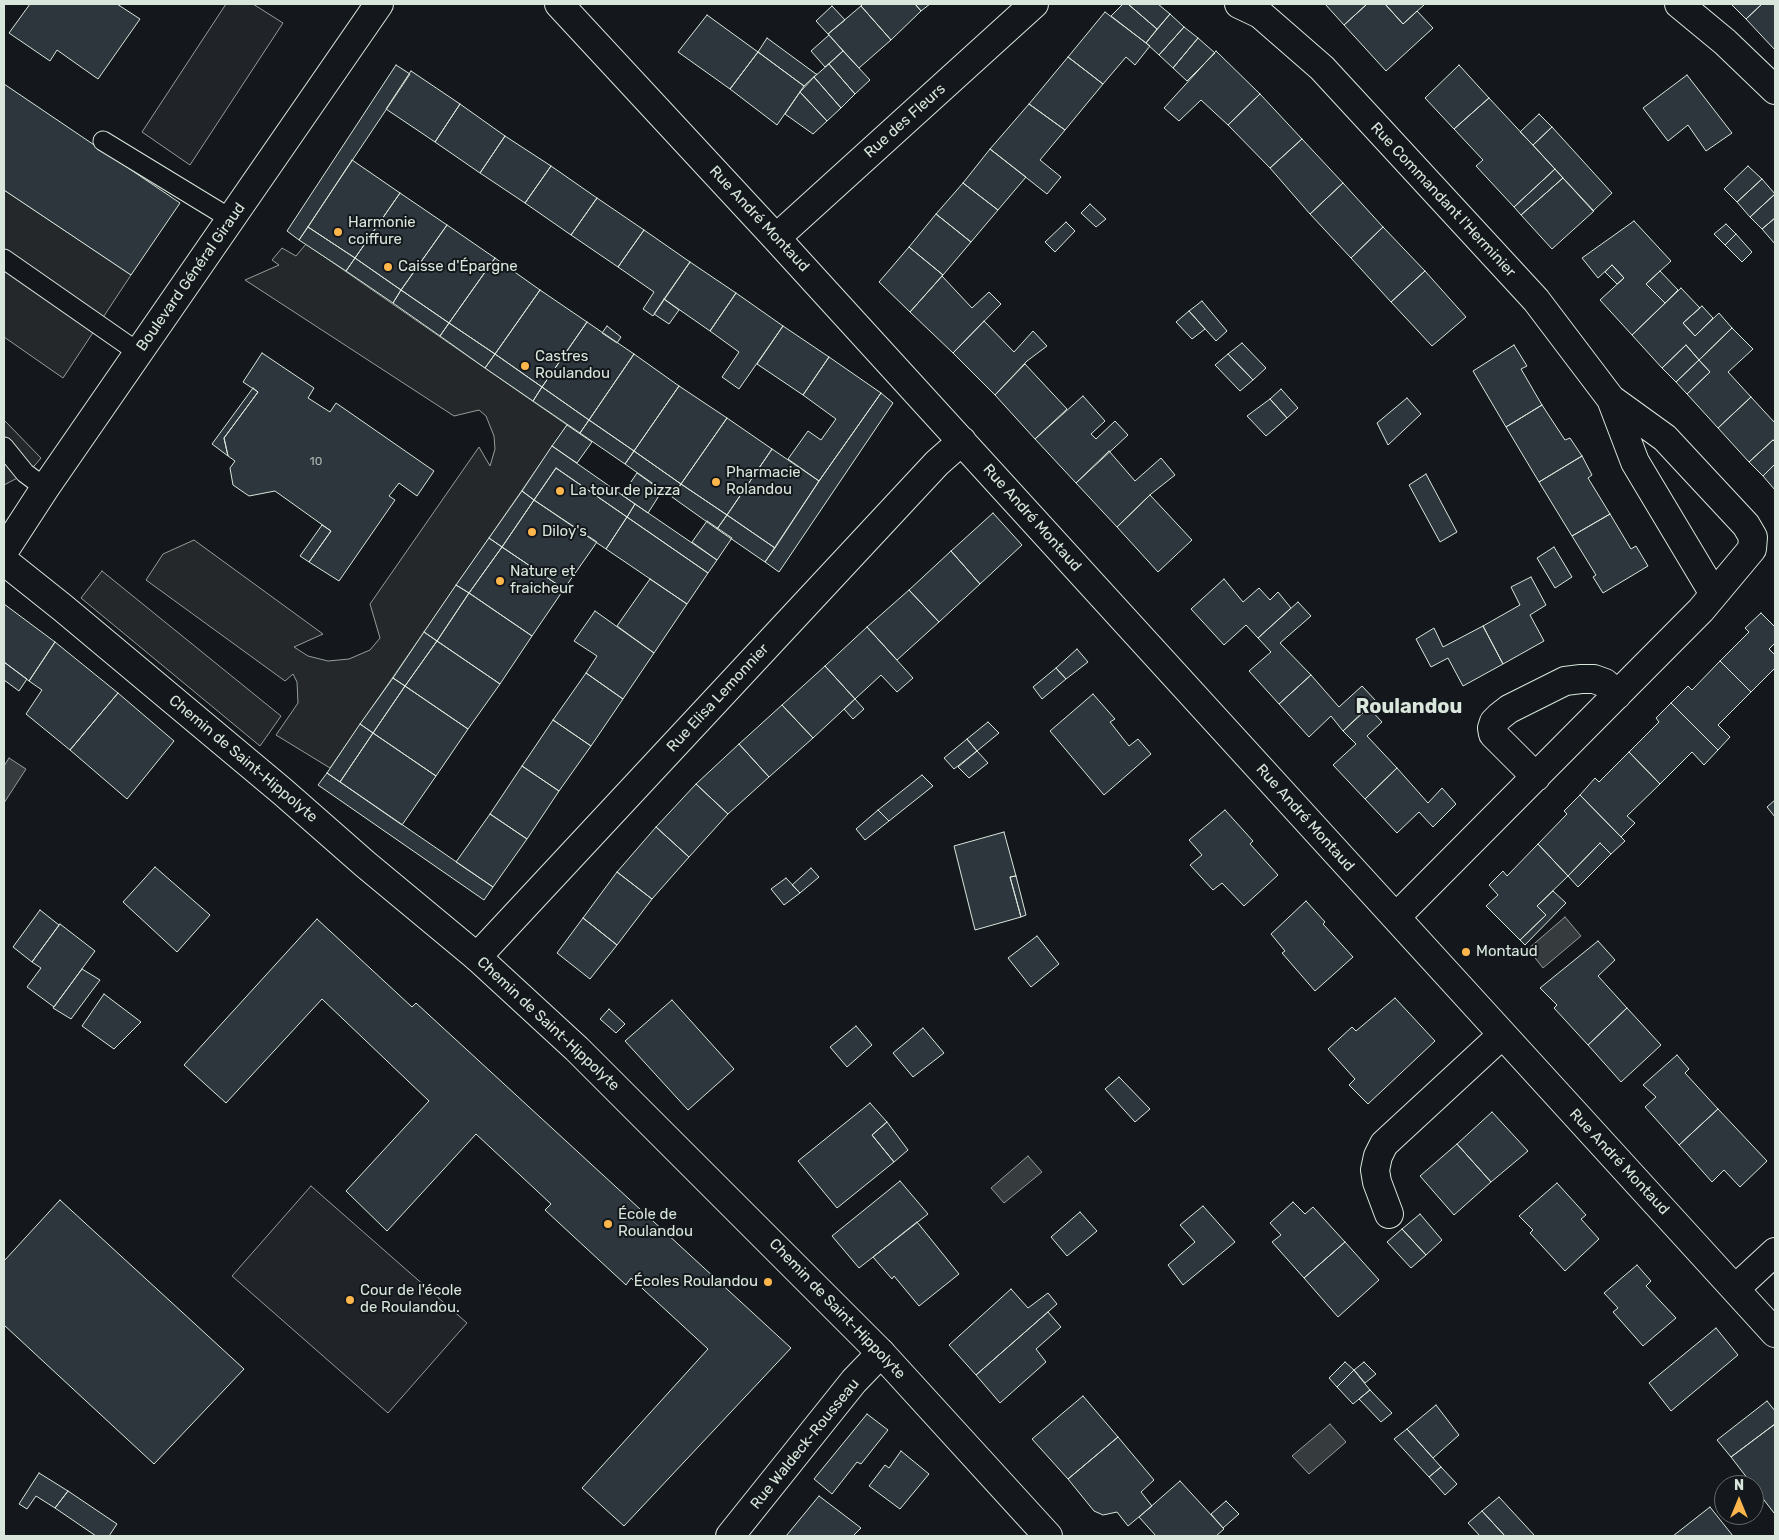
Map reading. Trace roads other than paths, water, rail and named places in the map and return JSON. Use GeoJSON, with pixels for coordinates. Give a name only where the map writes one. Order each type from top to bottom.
{"type":"FeatureCollection","features":[{"type":"Feature","properties":{"kind":"street","name":"Boulevard Général Giraud"},"geometry":{"type":"LineString","coordinates":[[4,551],[45,488],[380,4]]}},
{"type":"Feature","properties":{"kind":"street","name":"Rue André Montaud"},"geometry":{"type":"LineString","coordinates":[[559,4],[962,441],[1775,1333]]}},
{"type":"Feature","properties":{"kind":"street","name":"Rue des Fleurs"},"geometry":{"type":"LineString","coordinates":[[776,238],[1034,4]]}},
{"type":"Feature","properties":{"kind":"street"},"geometry":{"type":"LineString","coordinates":[[1679,4],[1725,42],[1775,90]]}},
{"type":"Feature","properties":{"kind":"street","name":"Rue Commandant l'Herminier"},"geometry":{"type":"LineString","coordinates":[[1250,7],[1322,68],[1536,300],[1611,399],[1635,462],[1714,594]]}},
{"type":"Feature","properties":{"kind":"street","name":"Rue Commandant l'Herminier"},"geometry":{"type":"LineString","coordinates":[[1396,917],[1701,610],[1752,549],[1753,537],[1751,532],[1665,438],[1611,399]]}},
{"type":"Feature","properties":{"kind":"street","name":"Rue Elisa Lemonnier"},"geometry":{"type":"LineString","coordinates":[[477,958],[937,463],[962,441]]}},
{"type":"Feature","properties":{"kind":"street","name":"Chemin de Saint-Hippolyte"},"geometry":{"type":"LineString","coordinates":[[4,561],[252,766],[477,958],[591,1063],[881,1353],[1048,1536]]}},
{"type":"Feature","properties":{"kind":"street"},"geometry":{"type":"LineString","coordinates":[[1536,777],[1493,734],[1494,722],[1509,709],[1565,682],[1581,679],[1594,680],[1605,683],[1617,695]]}},
{"type":"Feature","properties":{"kind":"street"},"geometry":{"type":"LineString","coordinates":[[1389,1214],[1376,1182],[1375,1170],[1378,1156],[1384,1144],[1502,1035]]}},
{"type":"Feature","properties":{"kind":"street"},"geometry":{"type":"LineString","coordinates":[[1735,1289],[1775,1252]]}},
{"type":"Feature","properties":{"kind":"street","name":"Rue Waldeck-Rousseau"},"geometry":{"type":"LineString","coordinates":[[730,1536],[854,1381],[881,1353]]}},
{"type":"Feature","properties":{"kind":"lane"},"geometry":{"type":"LineString","coordinates":[[103,141],[231,220]]}},
{"type":"Feature","properties":{"kind":"lane"},"geometry":{"type":"LineString","coordinates":[[4,259],[139,353]]}},
{"type":"Feature","properties":{"kind":"lane"},"geometry":{"type":"LineString","coordinates":[[4,446],[25,473],[45,488]]}},
{"type":"Feature","properties":{"kind":"place","name":"Harmonie coiffure"},"geometry":{"type":"Point","coordinates":[338,232]}},
{"type":"Feature","properties":{"kind":"place","name":"Caisse d'Épargne"},"geometry":{"type":"Point","coordinates":[388,267]}},
{"type":"Feature","properties":{"kind":"place","name":"Castres Roulandou"},"geometry":{"type":"Point","coordinates":[525,366]}},
{"type":"Feature","properties":{"kind":"place","name":"Pharmacie Rolandou"},"geometry":{"type":"Point","coordinates":[716,482]}},
{"type":"Feature","properties":{"kind":"place","name":"La tour de pizza"},"geometry":{"type":"Point","coordinates":[560,491]}},
{"type":"Feature","properties":{"kind":"place","name":"Diloy's"},"geometry":{"type":"Point","coordinates":[532,532]}},
{"type":"Feature","properties":{"kind":"place","name":"Nature et fraicheur"},"geometry":{"type":"Point","coordinates":[500,581]}},
{"type":"Feature","properties":{"kind":"place","name":"Montaud"},"geometry":{"type":"Point","coordinates":[1466,952]}},
{"type":"Feature","properties":{"kind":"place","name":"École de Roulandou"},"geometry":{"type":"Point","coordinates":[608,1224]}},
{"type":"Feature","properties":{"kind":"place","name":"Écoles Roulandou"},"geometry":{"type":"Point","coordinates":[768,1282]}},
{"type":"Feature","properties":{"kind":"place","name":"Cour de l'école de Roulandou."},"geometry":{"type":"Point","coordinates":[350,1300]}},
{"type":"Feature","properties":{"kind":"district","name":"Roulandou"},"geometry":{"type":"Point","coordinates":[1409,707]}}]}
